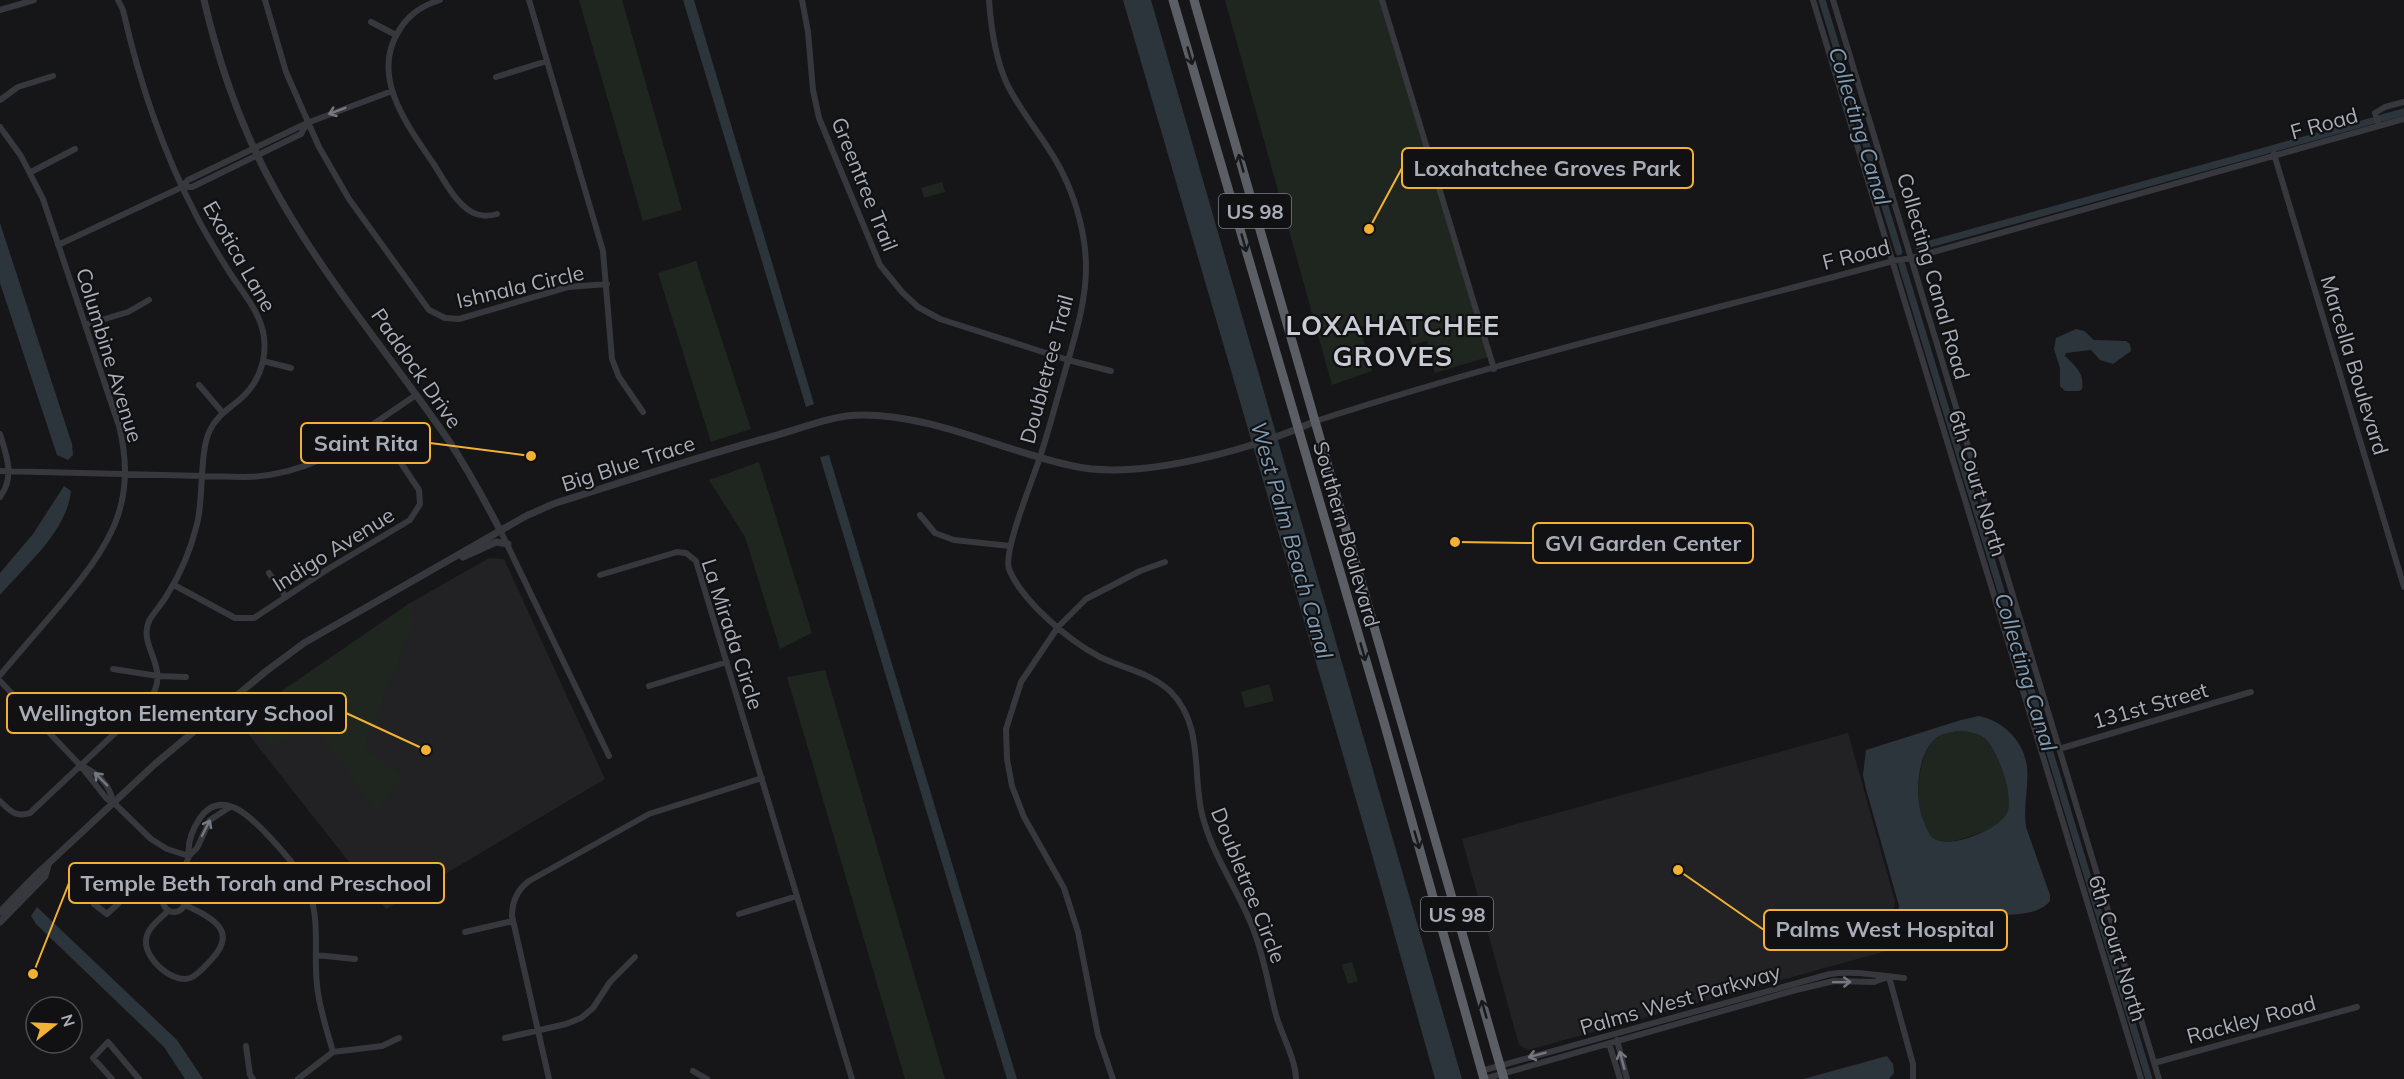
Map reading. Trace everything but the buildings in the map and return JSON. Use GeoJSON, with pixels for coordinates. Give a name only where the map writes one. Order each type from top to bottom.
{"type":"FeatureCollection","features":[{"type":"Feature","properties":{"kind":"highway","name":"Southern Boulevard"},"geometry":{"type":"LineString","coordinates":[[1173,0],[1387,734],[1483,1076]]}},
{"type":"Feature","properties":{"kind":"highway","name":"Southern Boulevard"},"geometry":{"type":"LineString","coordinates":[[1194,0],[1502,1073]]}},
{"type":"Feature","properties":{"kind":"street"},"geometry":{"type":"LineString","coordinates":[[0,10],[34,0]]}},
{"type":"Feature","properties":{"kind":"street","name":"Exotica Lane"},"geometry":{"type":"LineString","coordinates":[[118,0],[123,10],[149,104],[182,187],[212,244],[259,317],[264,336],[263,361],[258,377],[250,389],[213,424],[206,440],[200,511],[192,543],[174,585],[150,621],[147,630],[147,639],[156,661],[158,676]]}},
{"type":"Feature","properties":{"kind":"street","name":"Paddock Drive"},"geometry":{"type":"LineString","coordinates":[[204,0],[229,89],[277,194],[305,238],[468,471],[508,544],[609,756]]}},
{"type":"Feature","properties":{"kind":"street","name":"Ishnala Circle"},"geometry":{"type":"LineString","coordinates":[[265,0],[286,72],[307,123],[333,173],[360,216],[423,304],[437,315],[450,319],[459,319],[568,287],[607,284],[600,238],[529,0]]}},
{"type":"Feature","properties":{"kind":"street"},"geometry":{"type":"LineString","coordinates":[[440,0],[416,12],[396,35],[388,64],[392,91],[425,151],[462,204],[475,214],[496,214]]}},
{"type":"Feature","properties":{"kind":"street","name":"Greentree Trail"},"geometry":{"type":"LineString","coordinates":[[802,0],[808,32],[813,90],[819,118],[880,265],[902,292],[918,307],[940,319],[1068,360],[1112,371]]}},
{"type":"Feature","properties":{"kind":"street","name":"Doubletree Trail"},"geometry":{"type":"LineString","coordinates":[[989,0],[993,37],[1007,83],[1063,173],[1080,221],[1086,265],[1082,310],[1040,457],[1010,546]]}},
{"type":"Feature","properties":{"kind":"street"},"geometry":{"type":"LineString","coordinates":[[1382,0],[1494,369]]}},
{"type":"Feature","properties":{"kind":"street","name":"6th Court North"},"geometry":{"type":"LineString","coordinates":[[1813,0],[2140,1079]]}},
{"type":"Feature","properties":{"kind":"street","name":"Collecting Canal Road"},"geometry":{"type":"LineString","coordinates":[[1833,0],[2159,1079]]}},
{"type":"Feature","properties":{"kind":"street"},"geometry":{"type":"LineString","coordinates":[[371,22],[396,35]]}},
{"type":"Feature","properties":{"kind":"street"},"geometry":{"type":"LineString","coordinates":[[496,77],[547,62]]}},
{"type":"Feature","properties":{"kind":"street"},"geometry":{"type":"LineString","coordinates":[[0,100],[18,87],[53,76]]}},
{"type":"Feature","properties":{"kind":"street"},"geometry":{"type":"LineString","coordinates":[[58,245],[182,187],[188,180],[256,152],[307,123],[392,91]]}},
{"type":"Feature","properties":{"kind":"street"},"geometry":{"type":"LineString","coordinates":[[2379,125],[2375,113],[2385,107],[2404,102]]}},
{"type":"Feature","properties":{"kind":"street","name":"F Road"},"geometry":{"type":"LineString","coordinates":[[1316,421],[1378,401],[1494,369],[1893,261],[1912,258],[2404,118]]}},
{"type":"Feature","properties":{"kind":"street","name":"Columbine Avenue"},"geometry":{"type":"LineString","coordinates":[[0,127],[31,172],[43,199],[118,426],[125,474],[116,523],[101,554],[0,675]]}},
{"type":"Feature","properties":{"kind":"street"},"geometry":{"type":"LineString","coordinates":[[31,172],[75,149]]}},
{"type":"Feature","properties":{"kind":"street","name":"Marcella Boulevard"},"geometry":{"type":"LineString","coordinates":[[2274,154],[2404,586]]}},
{"type":"Feature","properties":{"kind":"street"},"geometry":{"type":"LineString","coordinates":[[607,284],[612,359],[620,377],[643,412]]}},
{"type":"Feature","properties":{"kind":"street"},"geometry":{"type":"LineString","coordinates":[[85,325],[128,312],[149,300]]}},
{"type":"Feature","properties":{"kind":"street"},"geometry":{"type":"LineString","coordinates":[[263,361],[291,368]]}},
{"type":"Feature","properties":{"kind":"street"},"geometry":{"type":"LineString","coordinates":[[199,385],[223,413]]}},
{"type":"Feature","properties":{"kind":"street"},"geometry":{"type":"LineString","coordinates":[[0,471],[256,477],[290,471],[322,459],[416,395]]}},
{"type":"Feature","properties":{"kind":"street","name":"Big Blue Trace"},"geometry":{"type":"LineString","coordinates":[[0,912],[113,802],[200,724],[304,643],[526,516],[553,504],[723,450],[837,417],[885,415],[915,420],[1074,466],[1126,469],[1155,466],[1238,449],[1316,421]]}},
{"type":"Feature","properties":{"kind":"street","name":"Indigo Avenue"},"geometry":{"type":"LineString","coordinates":[[174,585],[240,620],[258,616],[406,523],[418,508],[420,495],[417,485],[375,424]]}},
{"type":"Feature","properties":{"kind":"street"},"geometry":{"type":"LineString","coordinates":[[0,434],[10,471],[7,485],[0,497]]}},
{"type":"Feature","properties":{"kind":"street"},"geometry":{"type":"LineString","coordinates":[[920,515],[935,533],[954,540],[1010,546]]}},
{"type":"Feature","properties":{"kind":"street"},"geometry":{"type":"LineString","coordinates":[[457,557],[465,558],[495,542],[508,544]]}},
{"type":"Feature","properties":{"kind":"street","name":"Doubletree Circle"},"geometry":{"type":"LineString","coordinates":[[1010,546],[1007,564],[1018,589],[1058,627],[1101,658],[1150,676],[1172,693],[1184,710],[1193,731],[1200,806],[1206,830],[1253,928],[1296,1079]]}},
{"type":"Feature","properties":{"kind":"street","name":"La Mirada Circle"},"geometry":{"type":"LineString","coordinates":[[600,574],[677,552],[690,555],[698,566],[852,1079]]}},
{"type":"Feature","properties":{"kind":"street"},"geometry":{"type":"LineString","coordinates":[[1113,1079],[1098,1035],[1078,932],[1064,888],[1024,817],[1012,786],[1006,759],[1006,729],[1022,682],[1058,627],[1086,599],[1140,571],[1165,562]]}},
{"type":"Feature","properties":{"kind":"street"},"geometry":{"type":"LineString","coordinates":[[269,573],[286,597]]}},
{"type":"Feature","properties":{"kind":"street"},"geometry":{"type":"LineString","coordinates":[[649,686],[727,663]]}},
{"type":"Feature","properties":{"kind":"street"},"geometry":{"type":"LineString","coordinates":[[113,669],[158,676],[186,677]]}},
{"type":"Feature","properties":{"kind":"street"},"geometry":{"type":"LineString","coordinates":[[0,801],[14,813],[24,815],[30,813],[79,764],[147,703],[154,691],[158,676]]}},
{"type":"Feature","properties":{"kind":"street"},"geometry":{"type":"LineString","coordinates":[[0,681],[79,764],[91,769],[111,790],[113,802],[151,839],[167,849],[189,856]]}},
{"type":"Feature","properties":{"kind":"street","name":"131st Street"},"geometry":{"type":"LineString","coordinates":[[2059,749],[2251,692]]}},
{"type":"Feature","properties":{"kind":"street"},"geometry":{"type":"LineString","coordinates":[[549,1079],[513,921],[513,903],[517,894],[526,884],[626,826],[666,807],[762,778]]}},
{"type":"Feature","properties":{"kind":"street"},"geometry":{"type":"LineString","coordinates":[[189,856],[188,846],[193,829],[202,815],[214,806],[231,807],[251,817],[294,865],[305,881],[315,907],[319,999],[333,1052]]}},
{"type":"Feature","properties":{"kind":"street"},"geometry":{"type":"LineString","coordinates":[[176,890],[189,856],[197,848],[210,820],[231,807]]}},
{"type":"Feature","properties":{"kind":"street","name":"Big Blue Trace"},"geometry":{"type":"LineString","coordinates":[[0,922],[45,876],[49,863]]}},
{"type":"Feature","properties":{"kind":"street"},"geometry":{"type":"LineString","coordinates":[[140,883],[107,914],[94,904],[126,871],[140,883],[165,895]]}},
{"type":"Feature","properties":{"kind":"street"},"geometry":{"type":"LineString","coordinates":[[168,911],[164,905],[165,895],[170,891],[176,890],[184,896],[185,906]]}},
{"type":"Feature","properties":{"kind":"street"},"geometry":{"type":"LineString","coordinates":[[739,914],[797,896]]}},
{"type":"Feature","properties":{"kind":"street"},"geometry":{"type":"LineString","coordinates":[[168,911],[150,929],[146,939],[147,950],[170,975],[180,979],[190,978],[200,972],[220,951],[223,941],[222,930],[216,921],[185,906]]}},
{"type":"Feature","properties":{"kind":"street"},"geometry":{"type":"LineString","coordinates":[[168,911],[178,912],[185,906]]}},
{"type":"Feature","properties":{"kind":"street"},"geometry":{"type":"LineString","coordinates":[[465,932],[513,921]]}},
{"type":"Feature","properties":{"kind":"street"},"geometry":{"type":"LineString","coordinates":[[316,954],[355,959]]}},
{"type":"Feature","properties":{"kind":"street"},"geometry":{"type":"LineString","coordinates":[[505,1038],[572,1022],[585,1015],[619,972],[635,957]]}},
{"type":"Feature","properties":{"kind":"street","name":"Palms West Parkway"},"geometry":{"type":"LineString","coordinates":[[1502,1073],[1830,974],[1874,973],[1904,978]]}},
{"type":"Feature","properties":{"kind":"street"},"geometry":{"type":"LineString","coordinates":[[1889,977],[1913,1064],[1913,1079]]}},
{"type":"Feature","properties":{"kind":"street","name":"Palms West Parkway"},"geometry":{"type":"LineString","coordinates":[[1483,1076],[1502,1073],[1834,981],[1874,982],[1889,977]]}},
{"type":"Feature","properties":{"kind":"street","name":"Rackley Road"},"geometry":{"type":"LineString","coordinates":[[2154,1063],[2357,1007]]}},
{"type":"Feature","properties":{"kind":"street"},"geometry":{"type":"LineString","coordinates":[[298,1079],[333,1052],[382,1046],[399,1038]]}},
{"type":"Feature","properties":{"kind":"street"},"geometry":{"type":"LineString","coordinates":[[1617,1040],[1627,1079]]}},
{"type":"Feature","properties":{"kind":"street"},"geometry":{"type":"LineString","coordinates":[[112,1079],[93,1058],[108,1042],[139,1079]]}},
{"type":"Feature","properties":{"kind":"street"},"geometry":{"type":"LineString","coordinates":[[1609,1043],[1620,1079]]}},
{"type":"Feature","properties":{"kind":"street"},"geometry":{"type":"LineString","coordinates":[[246,1046],[250,1075],[253,1079]]}},
{"type":"Feature","properties":{"kind":"street"},"geometry":{"type":"LineString","coordinates":[[693,1071],[707,1079]]}},
{"type":"Feature","properties":{"kind":"shaded area"},"geometry":{"type":"Polygon","coordinates":[[[579,0],[622,0],[682,210],[643,221],[579,0]]]}},
{"type":"Feature","properties":{"kind":"shaded area"},"geometry":{"type":"Polygon","coordinates":[[[1225,0],[1379,0],[1488,357],[1435,373],[1427,341],[1412,345],[1403,316],[1360,327],[1372,371],[1332,385],[1225,0]]]}},
{"type":"Feature","properties":{"kind":"shaded area"},"geometry":{"type":"Polygon","coordinates":[[[942,182],[945,192],[924,198],[921,188],[942,182]]]}},
{"type":"Feature","properties":{"kind":"shaded area"},"geometry":{"type":"Polygon","coordinates":[[[696,261],[751,429],[711,442],[658,273],[696,261]]]}},
{"type":"Feature","properties":{"kind":"shaded area"},"geometry":{"type":"Polygon","coordinates":[[[759,462],[812,633],[780,649],[745,537],[709,480],[759,462]]]}},
{"type":"Feature","properties":{"kind":"shaded area"},"geometry":{"type":"Polygon","coordinates":[[[489,558],[504,559],[605,779],[386,909],[238,721],[410,603],[489,558]]]}},
{"type":"Feature","properties":{"kind":"shaded area"},"geometry":{"type":"Polygon","coordinates":[[[410,603],[414,622],[364,747],[402,777],[377,812],[313,724],[271,748],[247,715],[410,603]]]}},
{"type":"Feature","properties":{"kind":"shaded area"},"geometry":{"type":"Polygon","coordinates":[[[825,670],[945,1079],[905,1079],[787,677],[825,670]]]}},
{"type":"Feature","properties":{"kind":"shaded area"},"geometry":{"type":"Polygon","coordinates":[[[1269,684],[1274,701],[1245,708],[1241,692],[1269,684]]]}},
{"type":"Feature","properties":{"kind":"shaded area"},"geometry":{"type":"Polygon","coordinates":[[[1956,731],[1983,737],[1994,751],[2004,773],[2009,805],[2004,818],[1993,827],[1948,842],[1933,838],[1926,830],[1921,818],[1918,789],[1923,760],[1928,748],[1935,739],[1956,731]]]}},
{"type":"Feature","properties":{"kind":"shaded area"},"geometry":{"type":"Polygon","coordinates":[[[1848,733],[1895,901],[1891,930],[1897,948],[1528,1050],[1519,1045],[1462,839],[1848,733]]]}},
{"type":"Feature","properties":{"kind":"shaded area"},"geometry":{"type":"Polygon","coordinates":[[[1352,962],[1358,981],[1348,984],[1342,965],[1352,962]]]}},
{"type":"Feature","properties":{"kind":"water"},"geometry":{"type":"Polygon","coordinates":[[[683,0],[694,0],[814,404],[806,407],[683,0]]]}},
{"type":"Feature","properties":{"kind":"water","name":"West Palm Beach Canal"},"geometry":{"type":"Polygon","coordinates":[[[1123,0],[1151,0],[1462,1079],[1435,1079],[1371,851],[1123,0]]]}},
{"type":"Feature","properties":{"kind":"water"},"geometry":{"type":"Polygon","coordinates":[[[0,223],[72,444],[73,455],[68,460],[57,455],[0,283],[0,223]]]}},
{"type":"Feature","properties":{"kind":"water"},"geometry":{"type":"Polygon","coordinates":[[[2076,329],[2084,331],[2094,340],[2126,341],[2130,344],[2131,351],[2113,364],[2100,360],[2091,350],[2066,353],[2065,356],[2081,374],[2083,383],[2079,391],[2065,391],[2060,386],[2060,368],[2054,349],[2056,338],[2076,329]]]}},
{"type":"Feature","properties":{"kind":"water"},"geometry":{"type":"Polygon","coordinates":[[[829,455],[1017,1079],[1007,1079],[820,457],[829,455]]]}},
{"type":"Feature","properties":{"kind":"water"},"geometry":{"type":"Polygon","coordinates":[[[64,486],[71,491],[68,506],[54,534],[0,595],[0,573],[33,534],[64,486]]]}},
{"type":"Feature","properties":{"kind":"water"},"geometry":{"type":"Polygon","coordinates":[[[1979,716],[1996,722],[2011,734],[2022,749],[2027,767],[2026,827],[2050,895],[2050,901],[2044,907],[2028,913],[1983,918],[1941,944],[1902,948],[1897,943],[1894,933],[1899,906],[1863,775],[1866,750],[1979,716]],[[1956,731],[1939,736],[1929,747],[1921,767],[1918,791],[1921,813],[1930,835],[1940,841],[1950,842],[1984,832],[1994,826],[2007,813],[2009,805],[2003,772],[1988,742],[1977,734],[1956,731]]]}},
{"type":"Feature","properties":{"kind":"water"},"geometry":{"type":"Polygon","coordinates":[[[37,907],[177,1040],[203,1079],[185,1079],[164,1047],[36,924],[31,916],[37,907]]]}},
{"type":"Feature","properties":{"kind":"water"},"geometry":{"type":"Polygon","coordinates":[[[1887,1056],[1893,1064],[1894,1073],[1889,1079],[1803,1079],[1887,1056]]]}},
{"type":"Feature","properties":{"kind":"waterway","name":"Collecting Canal"},"geometry":{"type":"LineString","coordinates":[[1822,0],[1899,252]]}},
{"type":"Feature","properties":{"kind":"waterway"},"geometry":{"type":"LineString","coordinates":[[2382,118],[2404,112]]}},
{"type":"Feature","properties":{"kind":"waterway"},"geometry":{"type":"LineString","coordinates":[[1919,247],[2372,121]]}},
{"type":"Feature","properties":{"kind":"waterway","name":"Collecting Canal"},"geometry":{"type":"LineString","coordinates":[[1902,265],[2149,1079]]}},
{"type":"Feature","properties":{"kind":"place","name":"Loxahatchee Groves Park"},"geometry":{"type":"Point","coordinates":[1369,229]}},
{"type":"Feature","properties":{"kind":"place","name":"Saint Rita"},"geometry":{"type":"Point","coordinates":[531,456]}},
{"type":"Feature","properties":{"kind":"place","name":"GVI Garden Center"},"geometry":{"type":"Point","coordinates":[1455,542]}},
{"type":"Feature","properties":{"kind":"place","name":"Wellington Elementary School"},"geometry":{"type":"Point","coordinates":[426,750]}},
{"type":"Feature","properties":{"kind":"place","name":"Palms West Hospital"},"geometry":{"type":"Point","coordinates":[1678,870]}},
{"type":"Feature","properties":{"kind":"place","name":"Temple Beth Torah and Preschool"},"geometry":{"type":"Point","coordinates":[33,974]}},
{"type":"Feature","properties":{"kind":"district","name":"LOXAHATCHEE GROVES"},"geometry":{"type":"Point","coordinates":[1393,340]}}]}
